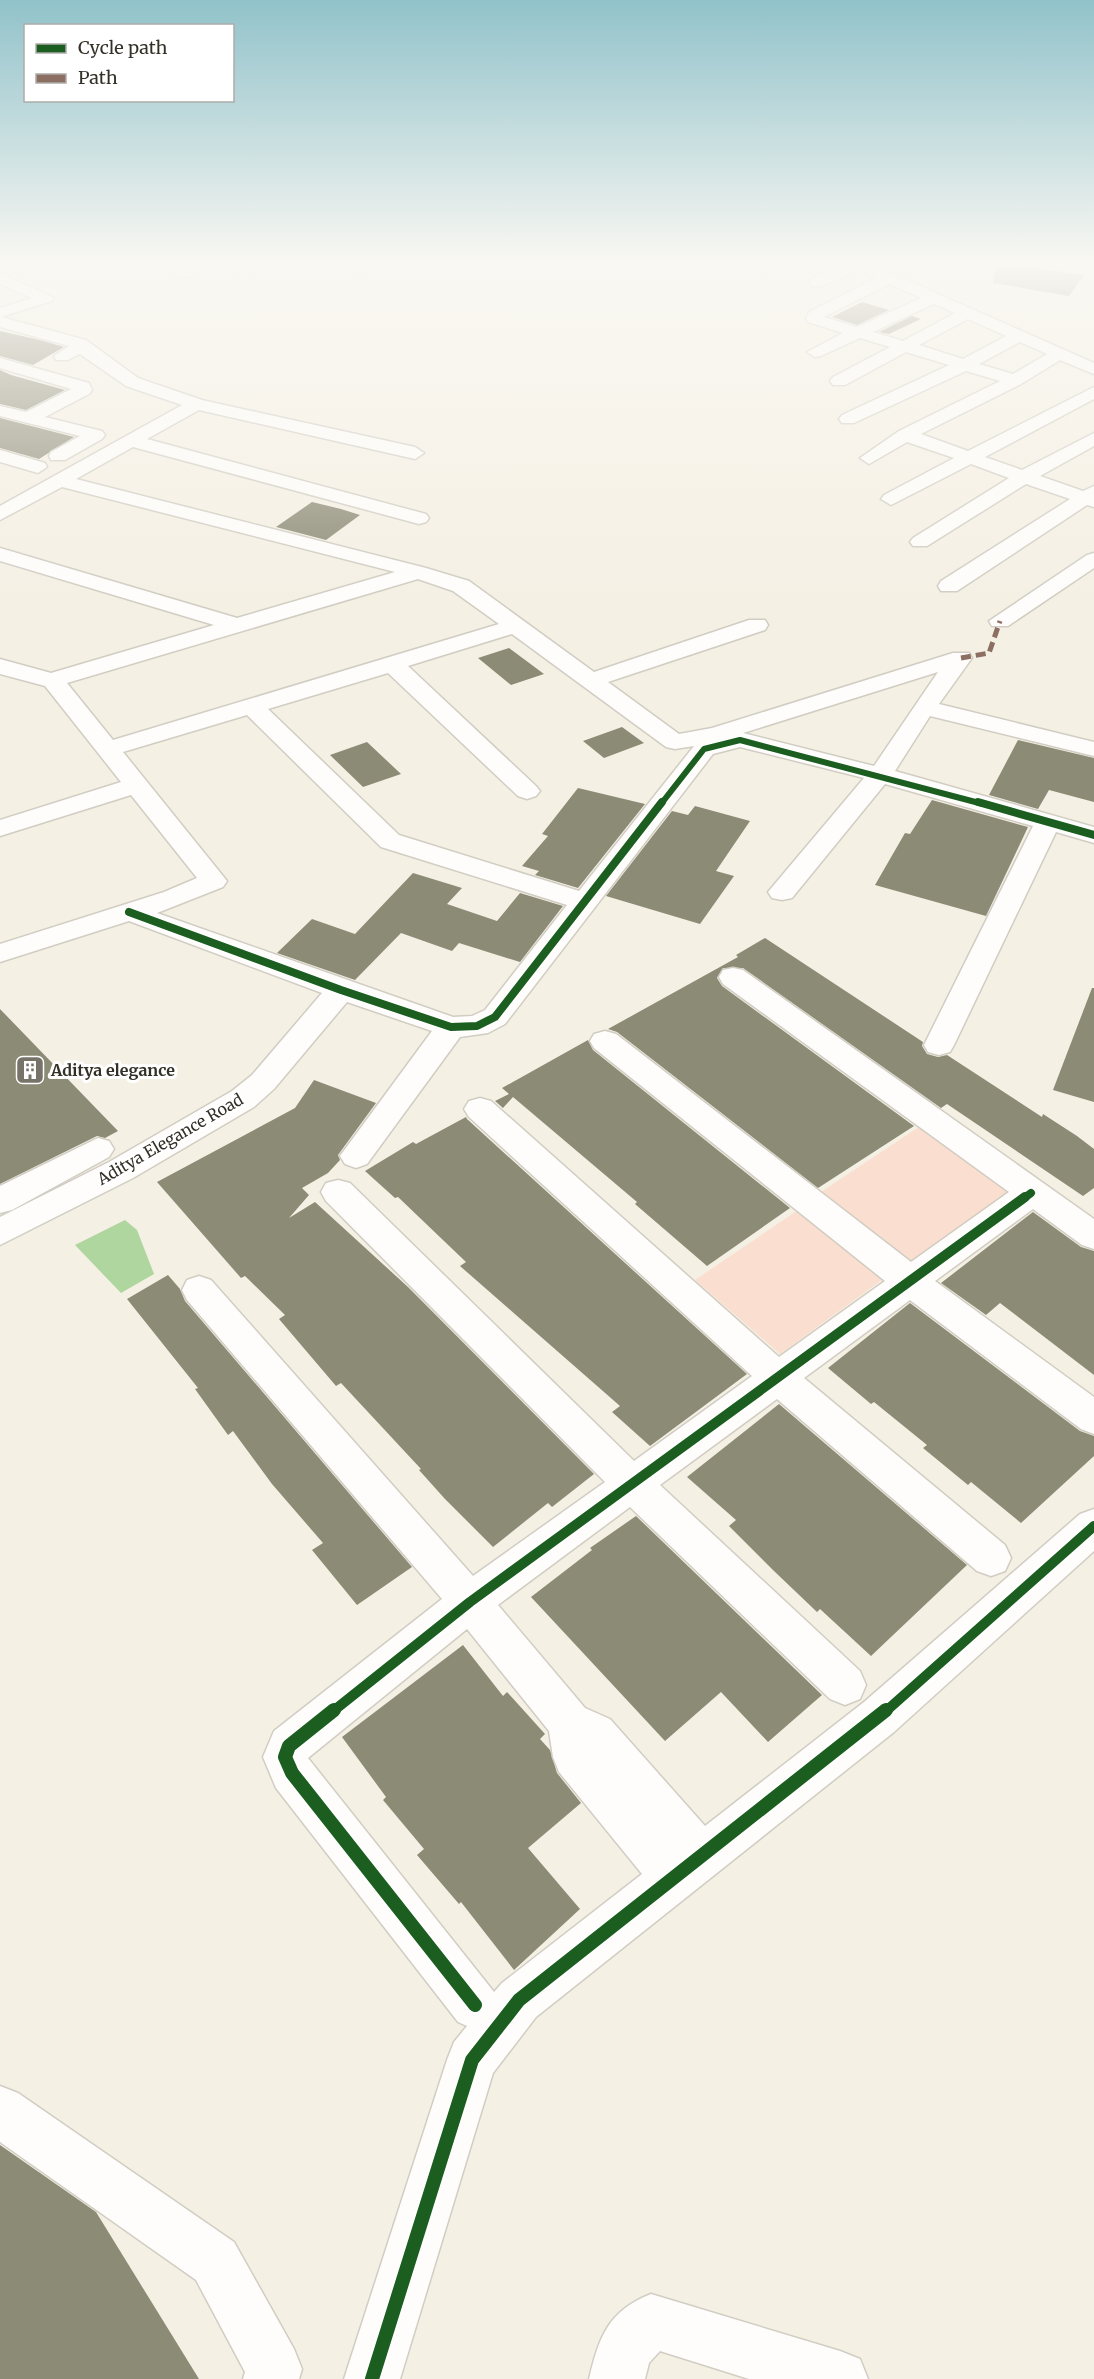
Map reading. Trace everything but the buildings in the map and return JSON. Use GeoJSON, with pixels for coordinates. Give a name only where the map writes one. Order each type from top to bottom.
{"type":"FeatureCollection","features":[{"type":"Feature","properties":{"kind":"street"},"geometry":{"type":"LineString","coordinates":[[29,418],[83,390],[72,377]]}},
{"type":"Feature","properties":{"kind":"street"},"geometry":{"type":"LineString","coordinates":[[125,377],[132,382],[197,404],[415,453]]}},
{"type":"Feature","properties":{"kind":"street"},"geometry":{"type":"LineString","coordinates":[[838,381],[846,377]]}},
{"type":"Feature","properties":{"kind":"street"},"geometry":{"type":"LineString","coordinates":[[848,419],[938,377]]}},
{"type":"Feature","properties":{"kind":"street"},"geometry":{"type":"LineString","coordinates":[[1002,377],[1015,381]]}},
{"type":"Feature","properties":{"kind":"street"},"geometry":{"type":"LineString","coordinates":[[869,458],[905,435],[1022,377]]}},
{"type":"Feature","properties":{"kind":"street"},"geometry":{"type":"LineString","coordinates":[[891,499],[1094,392]]}},
{"type":"Feature","properties":{"kind":"street"},"geometry":{"type":"LineString","coordinates":[[0,514],[197,404]]}},
{"type":"Feature","properties":{"kind":"street"},"geometry":{"type":"LineString","coordinates":[[0,411],[96,435],[19,477]]}},
{"type":"Feature","properties":{"kind":"street"},"geometry":{"type":"LineString","coordinates":[[905,435],[968,459],[1090,497]]}},
{"type":"Feature","properties":{"kind":"street"},"geometry":{"type":"LineString","coordinates":[[920,542],[1023,477],[1094,439]]}},
{"type":"Feature","properties":{"kind":"street"},"geometry":{"type":"LineString","coordinates":[[132,441],[419,518]]}},
{"type":"Feature","properties":{"kind":"street"},"geometry":{"type":"LineString","coordinates":[[0,456],[39,467]]}},
{"type":"Feature","properties":{"kind":"street"},"geometry":{"type":"LineString","coordinates":[[60,481],[419,572],[461,586],[675,742],[716,734],[961,658],[924,707],[880,775],[782,892]]}},
{"type":"Feature","properties":{"kind":"street"},"geometry":{"type":"LineString","coordinates":[[949,586],[1090,497]]}},
{"type":"Feature","properties":{"kind":"street"},"geometry":{"type":"LineString","coordinates":[[0,554],[236,625]]}},
{"type":"Feature","properties":{"kind":"street"},"geometry":{"type":"LineString","coordinates":[[999,621],[1094,559]]}},
{"type":"Feature","properties":{"kind":"street"},"geometry":{"type":"LineString","coordinates":[[0,666],[47,674],[236,625],[419,572]]}},
{"type":"Feature","properties":{"kind":"street"},"geometry":{"type":"LineString","coordinates":[[589,681],[757,625]]}},
{"type":"Feature","properties":{"kind":"street"},"geometry":{"type":"LineString","coordinates":[[108,749],[515,626]]}},
{"type":"Feature","properties":{"kind":"street"},"geometry":{"type":"LineString","coordinates":[[0,654],[47,674],[213,881],[129,912],[0,952]]}},
{"type":"Feature","properties":{"kind":"street"},"geometry":{"type":"LineString","coordinates":[[392,664],[527,791]]}},
{"type":"Feature","properties":{"kind":"street"},"geometry":{"type":"LineString","coordinates":[[253,707],[390,841],[585,902]]}},
{"type":"Feature","properties":{"kind":"street"},"geometry":{"type":"LineString","coordinates":[[924,707],[1094,749]]}},
{"type":"Feature","properties":{"kind":"street"},"geometry":{"type":"LineString","coordinates":[[129,912],[341,990],[451,1027],[477,1026],[495,1017],[704,748],[740,740],[880,775],[1047,824],[1094,835]]}},
{"type":"Feature","properties":{"kind":"street"},"geometry":{"type":"LineString","coordinates":[[0,828],[137,784]]}},
{"type":"Feature","properties":{"kind":"street"},"geometry":{"type":"LineString","coordinates":[[939,1045],[1047,824]]}},
{"type":"Feature","properties":{"kind":"street"},"geometry":{"type":"LineString","coordinates":[[733,977],[1094,1236]]}},
{"type":"Feature","properties":{"kind":"street","name":"Aditya Elegance Road"},"geometry":{"type":"LineString","coordinates":[[0,1232],[120,1170],[243,1099],[263,1082],[341,990]]}},
{"type":"Feature","properties":{"kind":"street"},"geometry":{"type":"LineString","coordinates":[[356,1156],[451,1027]]}},
{"type":"Feature","properties":{"kind":"street"},"geometry":{"type":"LineString","coordinates":[[605,1041],[910,1281],[1094,1418]]}},
{"type":"Feature","properties":{"kind":"street"},"geometry":{"type":"LineString","coordinates":[[480,1109],[777,1377],[991,1558]]}},
{"type":"Feature","properties":{"kind":"street"},"geometry":{"type":"LineString","coordinates":[[0,1201],[98,1149]]}},
{"type":"Feature","properties":{"kind":"street"},"geometry":{"type":"LineString","coordinates":[[338,1192],[631,1484],[845,1685]]}},
{"type":"Feature","properties":{"kind":"street"},"geometry":{"type":"LineString","coordinates":[[475,2005],[292,1773],[285,1757],[289,1746],[470,1602],[1031,1193]]}},
{"type":"Feature","properties":{"kind":"street"},"geometry":{"type":"LineString","coordinates":[[199,1290],[470,1602],[570,1723],[575,1757],[688,1867]]}},
{"type":"Feature","properties":{"kind":"street"},"geometry":{"type":"LineString","coordinates":[[372,2379],[472,2060],[519,2000],[879,1717],[1094,1526]]}},
{"type":"Feature","properties":{"kind":"street"},"geometry":{"type":"LineString","coordinates":[[0,2111],[215,2261],[274,2369],[271,2379]]}},
{"type":"Feature","properties":{"kind":"street"},"geometry":{"type":"LineString","coordinates":[[617,2379],[624,2348],[651,2321],[840,2379]]}},
{"type":"Feature","properties":{"kind":"shaded area"},"geometry":{"type":"Polygon","coordinates":[[[925,1123],[1016,1188],[912,1263],[821,1192],[925,1123]]]}},
{"type":"Feature","properties":{"kind":"shaded area"},"geometry":{"type":"Polygon","coordinates":[[[804,1206],[890,1274],[780,1354],[695,1280],[804,1206]]]}},
{"type":"Feature","properties":{"kind":"shaded area"},"geometry":{"type":"Polygon","coordinates":[[[125,1220],[137,1230],[154,1274],[121,1293],[75,1245],[125,1220]]]}},
{"type":"Feature","properties":{"kind":"marked path"},"geometry":{"type":"LineString","coordinates":[[961,658],[989,653],[1000,621]]}},
{"type":"Feature","properties":{"kind":"cycle path"},"geometry":{"type":"LineString","coordinates":[[129,912],[341,990],[451,1027],[477,1026],[495,1017],[704,749],[740,740],[880,775],[1094,835]]}},
{"type":"Feature","properties":{"kind":"cycle path"},"geometry":{"type":"LineString","coordinates":[[475,2005],[292,1773],[285,1757],[289,1746],[470,1602],[1031,1193]]}},
{"type":"Feature","properties":{"kind":"cycle path"},"geometry":{"type":"LineString","coordinates":[[372,2379],[472,2060],[519,2000],[879,1717],[1094,1526]]}},
{"type":"Feature","properties":{"kind":"place","name":"Aditya elegance"},"geometry":{"type":"Point","coordinates":[30,1070]}}]}
